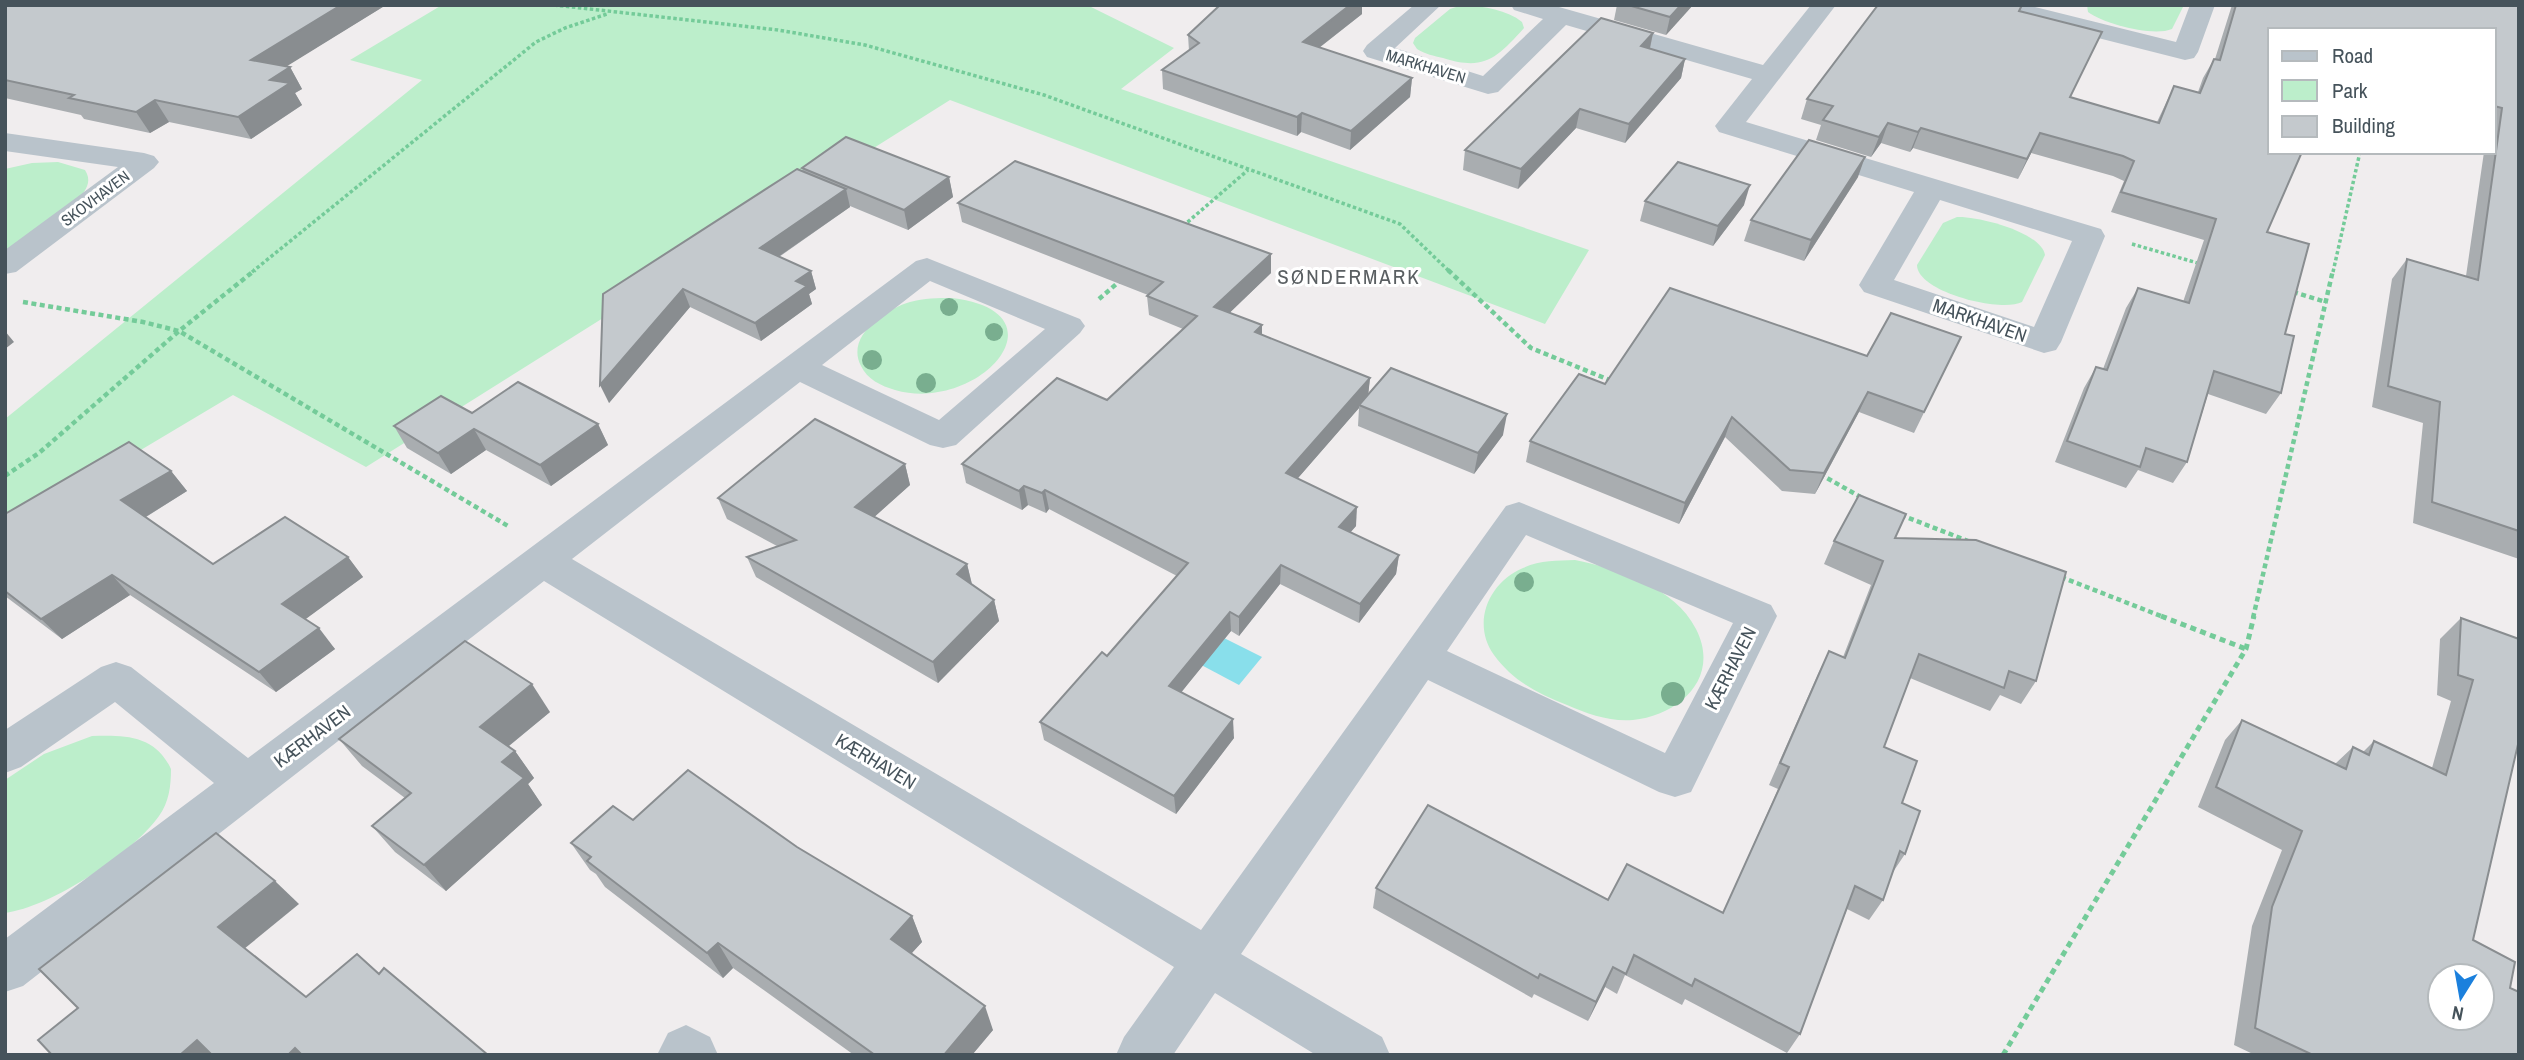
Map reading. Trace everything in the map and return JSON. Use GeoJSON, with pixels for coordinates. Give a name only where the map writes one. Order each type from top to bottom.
{"type":"FeatureCollection","features":[{"type":"Feature","properties":{"kind":"street","name":"MARKHAVEN"},"geometry":{"type":"LineString","coordinates":[[1429,5],[1376,51],[1488,86],[1561,16]]}},
{"type":"Feature","properties":{"kind":"street"},"geometry":{"type":"LineString","coordinates":[[1523,5],[1769,75]]}},
{"type":"Feature","properties":{"kind":"street"},"geometry":{"type":"LineString","coordinates":[[1825,5],[1729,126],[2090,236]]}},
{"type":"Feature","properties":{"kind":"street"},"geometry":{"type":"LineString","coordinates":[[1996,5],[2057,12],[2185,52],[2203,5]]}},
{"type":"Feature","properties":{"kind":"street","name":"SKOVHAVEN"},"geometry":{"type":"LineString","coordinates":[[5,265],[144,162],[7,143]]}},
{"type":"Feature","properties":{"kind":"street","name":"MARKHAVEN"},"geometry":{"type":"LineString","coordinates":[[1932,187],[1875,285],[2044,342],[2090,236]]}},
{"type":"Feature","properties":{"kind":"street","name":"KÆRHAVEN"},"geometry":{"type":"LineString","coordinates":[[5,969],[928,268],[1068,326]]}},
{"type":"Feature","properties":{"kind":"street"},"geometry":{"type":"LineString","coordinates":[[798,367],[943,436],[1068,326]]}},
{"type":"Feature","properties":{"kind":"street","name":"KÆRHAVEN"},"geometry":{"type":"LineString","coordinates":[[1142,1055],[1519,516],[1757,616],[1675,778],[1421,658]]}},
{"type":"Feature","properties":{"kind":"street","name":"KÆRHAVEN"},"geometry":{"type":"LineString","coordinates":[[543,561],[1364,1055]]}},
{"type":"Feature","properties":{"kind":"street"},"geometry":{"type":"LineString","coordinates":[[5,754],[116,679],[248,784]]}},
{"type":"Feature","properties":{"kind":"street"},"geometry":{"type":"LineString","coordinates":[[683,1055],[686,1051],[692,1055]]}},
{"type":"Feature","properties":{"kind":"path"},"geometry":{"type":"LineString","coordinates":[[554,5],[778,30],[865,46],[1044,95],[1400,223],[1531,348],[1619,383]]}},
{"type":"Feature","properties":{"kind":"path"},"geometry":{"type":"LineString","coordinates":[[5,476],[39,453],[180,331],[536,42],[565,28],[610,13]]}},
{"type":"Feature","properties":{"kind":"path"},"geometry":{"type":"LineString","coordinates":[[2003,1055],[2246,649],[2360,154]]}},
{"type":"Feature","properties":{"kind":"path"},"geometry":{"type":"LineString","coordinates":[[1178,230],[1249,169]]}},
{"type":"Feature","properties":{"kind":"path"},"geometry":{"type":"LineString","coordinates":[[2090,236],[2119,240],[2209,267]]}},
{"type":"Feature","properties":{"kind":"path"},"geometry":{"type":"LineString","coordinates":[[1068,326],[1128,274]]}},
{"type":"Feature","properties":{"kind":"path"},"geometry":{"type":"LineString","coordinates":[[2287,290],[2326,302]]}},
{"type":"Feature","properties":{"kind":"path"},"geometry":{"type":"LineString","coordinates":[[19,302],[142,321],[180,331],[533,541],[543,561]]}},
{"type":"Feature","properties":{"kind":"path"},"geometry":{"type":"LineString","coordinates":[[1813,468],[1832,482],[1868,501]]}},
{"type":"Feature","properties":{"kind":"path"},"geometry":{"type":"LineString","coordinates":[[1894,513],[1972,543]]}},
{"type":"Feature","properties":{"kind":"path"},"geometry":{"type":"LineString","coordinates":[[2050,573],[2246,649]]}},
{"type":"Feature","properties":{"kind":"green space"},"geometry":{"type":"Polygon","coordinates":[[[442,5],[1087,5],[1174,48],[1121,89],[1589,250],[1545,324],[950,100],[366,467],[233,395],[5,531],[5,419],[422,80],[350,60],[442,5]]]}},
{"type":"Feature","properties":{"kind":"green space"},"geometry":{"type":"Polygon","coordinates":[[[2087,5],[2184,5],[2172,29],[2153,31],[2105,21],[2088,12],[2087,5]]]}},
{"type":"Feature","properties":{"kind":"green space"},"geometry":{"type":"Polygon","coordinates":[[[1459,6],[1500,11],[1522,22],[1524,28],[1497,55],[1479,62],[1457,62],[1417,49],[1413,43],[1415,38],[1450,9],[1459,6]]]}},
{"type":"Feature","properties":{"kind":"green space"},"geometry":{"type":"Polygon","coordinates":[[[58,162],[85,170],[88,180],[84,192],[5,251],[5,169],[32,163],[58,162]]]}},
{"type":"Feature","properties":{"kind":"green space"},"geometry":{"type":"Polygon","coordinates":[[[1957,217],[1979,219],[2007,227],[2033,239],[2041,247],[2045,255],[2022,302],[1997,305],[1962,298],[1930,284],[1921,275],[1917,265],[1943,223],[1957,217]]]}},
{"type":"Feature","properties":{"kind":"green space"},"geometry":{"type":"Polygon","coordinates":[[[952,298],[987,307],[1004,322],[1008,340],[999,358],[981,375],[956,388],[926,394],[895,390],[867,375],[858,355],[863,334],[870,325],[890,311],[910,302],[952,298]]]}},
{"type":"Feature","properties":{"kind":"green space"},"geometry":{"type":"Polygon","coordinates":[[[1575,560],[1644,582],[1660,591],[1687,614],[1702,647],[1703,663],[1699,678],[1680,702],[1650,717],[1616,720],[1599,717],[1536,691],[1509,672],[1494,655],[1487,643],[1484,617],[1493,593],[1501,583],[1511,574],[1529,565],[1575,560]]]}},
{"type":"Feature","properties":{"kind":"green space"},"geometry":{"type":"Polygon","coordinates":[[[92,736],[138,739],[157,749],[171,769],[169,794],[165,805],[147,831],[111,862],[45,901],[5,913],[5,780],[44,754],[92,736]]]}},
{"type":"Feature","properties":{"kind":"water"},"geometry":{"type":"Polygon","coordinates":[[[1198,625],[1262,657],[1239,685],[1175,651],[1198,625]]]}},
{"type":"Feature","properties":{"kind":"building"},"geometry":{"type":"Polygon","coordinates":[[[5,5],[341,5],[251,60],[290,67],[270,80],[290,83],[238,117],[155,100],[136,112],[69,98],[74,95],[5,80],[5,5]]]}},
{"type":"Feature","properties":{"kind":"building"},"geometry":{"type":"Polygon","coordinates":[[[1220,5],[1350,5],[1303,42],[1412,78],[1351,131],[1302,113],[1297,117],[1162,70],[1199,43],[1188,35],[1220,5]]]}},
{"type":"Feature","properties":{"kind":"building"},"geometry":{"type":"Polygon","coordinates":[[[1628,5],[1681,5],[1670,17],[1628,5]]]}},
{"type":"Feature","properties":{"kind":"building"},"geometry":{"type":"Polygon","coordinates":[[[1878,5],[2022,5],[2019,11],[2102,32],[2070,97],[2159,123],[2174,86],[2200,93],[2214,59],[2220,60],[2236,5],[2519,5],[2519,531],[2432,502],[2440,402],[2388,386],[2407,259],[2478,280],[2502,108],[2496,106],[2496,28],[2268,28],[2268,154],[2301,154],[2267,232],[2309,244],[2285,334],[2294,336],[2281,393],[2214,371],[2187,462],[2146,448],[2140,467],[2067,441],[2096,367],[2107,370],[2138,288],[2189,303],[2216,219],[2121,192],[2134,161],[2123,156],[2040,133],[2027,159],[1921,128],[1918,132],[1888,123],[1879,137],[1823,120],[1833,106],[1807,99],[1878,5]]]}},
{"type":"Feature","properties":{"kind":"building"},"geometry":{"type":"Polygon","coordinates":[[[1601,18],[1653,33],[1641,46],[1685,59],[1629,124],[1580,109],[1521,169],[1465,150],[1601,18]]]}},
{"type":"Feature","properties":{"kind":"building"},"geometry":{"type":"Polygon","coordinates":[[[846,137],[949,177],[904,210],[802,168],[846,137]]]}},
{"type":"Feature","properties":{"kind":"building"},"geometry":{"type":"Polygon","coordinates":[[[1809,140],[1865,157],[1811,240],[1751,220],[1809,140]]]}},
{"type":"Feature","properties":{"kind":"building"},"geometry":{"type":"Polygon","coordinates":[[[1015,161],[1271,254],[1214,307],[1262,325],[1255,332],[1370,378],[1286,473],[1357,507],[1339,527],[1399,555],[1360,604],[1281,565],[1239,617],[1230,612],[1169,686],[1233,719],[1174,796],[1040,722],[1102,652],[1107,656],[1188,563],[1045,490],[1042,493],[1024,486],[1019,491],[962,464],[1057,378],[1107,400],[1197,316],[1147,296],[1163,282],[958,203],[1015,161]]]}},
{"type":"Feature","properties":{"kind":"building"},"geometry":{"type":"Polygon","coordinates":[[[1678,162],[1750,185],[1718,226],[1645,201],[1678,162]]]}},
{"type":"Feature","properties":{"kind":"building"},"geometry":{"type":"Polygon","coordinates":[[[797,169],[846,189],[760,248],[811,271],[796,281],[807,286],[755,323],[683,289],[600,385],[603,294],[797,169]]]}},
{"type":"Feature","properties":{"kind":"building"},"geometry":{"type":"Polygon","coordinates":[[[1670,288],[1867,356],[1891,313],[1961,337],[1924,412],[1868,392],[1824,473],[1790,470],[1732,417],[1685,503],[1530,441],[1579,374],[1605,384],[1670,288]]]}},
{"type":"Feature","properties":{"kind":"building"},"geometry":{"type":"Polygon","coordinates":[[[1391,368],[1507,414],[1478,453],[1359,405],[1391,368]]]}},
{"type":"Feature","properties":{"kind":"building"},"geometry":{"type":"Polygon","coordinates":[[[518,382],[598,424],[540,465],[474,429],[438,453],[394,426],[441,396],[472,413],[518,382]]]}},
{"type":"Feature","properties":{"kind":"building"},"geometry":{"type":"Polygon","coordinates":[[[815,419],[905,464],[855,507],[967,564],[957,574],[994,600],[933,662],[747,557],[796,540],[718,498],[815,419]]]}},
{"type":"Feature","properties":{"kind":"building"},"geometry":{"type":"Polygon","coordinates":[[[129,442],[171,471],[121,500],[213,564],[285,517],[348,557],[282,604],[319,628],[259,672],[112,575],[41,619],[5,591],[5,514],[129,442]]]}},
{"type":"Feature","properties":{"kind":"building"},"geometry":{"type":"Polygon","coordinates":[[[1859,495],[1906,514],[1895,538],[1976,540],[2066,572],[2036,681],[2009,671],[2004,688],[1919,654],[1884,747],[1917,761],[1902,803],[1920,811],[1905,854],[1900,851],[1883,900],[1855,886],[1800,1034],[1695,979],[1692,986],[1634,955],[1626,974],[1613,967],[1596,1002],[1540,974],[1538,978],[1376,888],[1428,805],[1608,900],[1627,864],[1723,913],[1789,767],[1780,763],[1829,651],[1845,658],[1883,561],[1834,541],[1859,495]]]}},
{"type":"Feature","properties":{"kind":"building"},"geometry":{"type":"Polygon","coordinates":[[[2461,618],[2519,639],[2519,740],[2473,940],[2515,962],[2510,988],[2519,992],[2519,1055],[2313,1055],[2255,1028],[2272,907],[2302,831],[2216,787],[2242,720],[2346,769],[2353,747],[2369,755],[2374,741],[2446,775],[2473,680],[2458,675],[2461,618]]]}},
{"type":"Feature","properties":{"kind":"building"},"geometry":{"type":"Polygon","coordinates":[[[465,641],[532,684],[480,727],[515,751],[502,762],[524,778],[424,865],[372,826],[411,793],[339,739],[465,641]]]}},
{"type":"Feature","properties":{"kind":"building"},"geometry":{"type":"Polygon","coordinates":[[[688,770],[797,847],[912,916],[891,939],[985,1006],[944,1055],[875,1055],[718,943],[707,953],[587,861],[591,857],[571,843],[613,806],[633,820],[688,770]]]}},
{"type":"Feature","properties":{"kind":"building"},"geometry":{"type":"Polygon","coordinates":[[[216,833],[275,881],[218,927],[306,997],[357,954],[379,974],[384,968],[488,1055],[302,1055],[295,1048],[288,1055],[212,1055],[197,1040],[180,1055],[52,1055],[38,1040],[78,1008],[39,969],[216,833]]]}},
{"type":"Feature","properties":{"kind":"district","name":"SØNDERMARK"},"geometry":{"type":"Point","coordinates":[1349,276]}}]}
